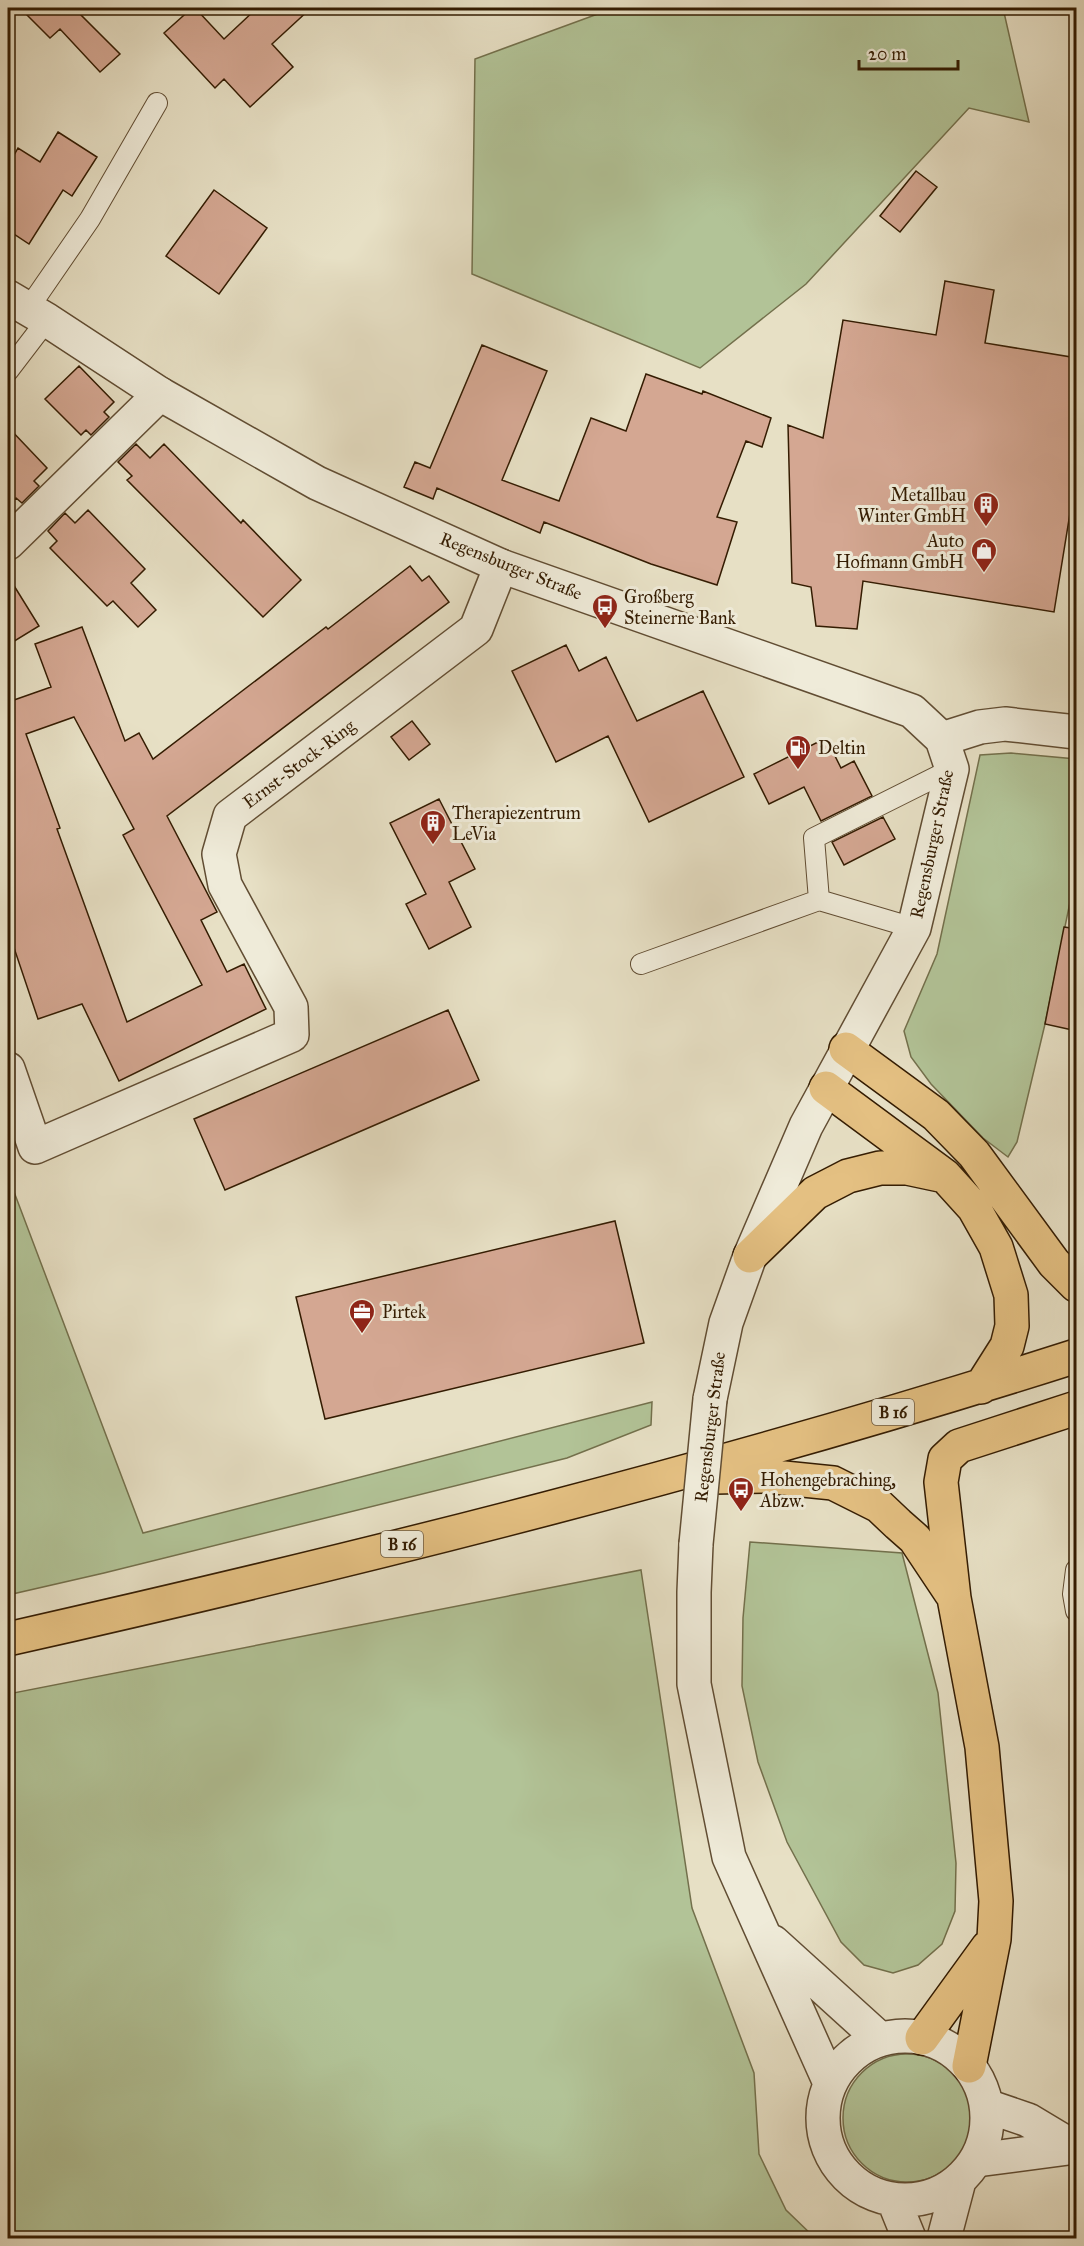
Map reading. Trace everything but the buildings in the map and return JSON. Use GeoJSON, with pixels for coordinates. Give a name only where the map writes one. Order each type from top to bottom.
{"type":"FeatureCollection","features":[{"type":"Feature","properties":{"kind":"highway"},"geometry":{"type":"LineString","coordinates":[[846,1049],[936,1115],[974,1154],[1054,1263],[1077,1285]]}},
{"type":"Feature","properties":{"kind":"highway"},"geometry":{"type":"LineString","coordinates":[[826,1088],[945,1176],[974,1208],[996,1247],[1011,1295],[1012,1326],[1007,1347],[981,1387]]}},
{"type":"Feature","properties":{"kind":"highway"},"geometry":{"type":"LineString","coordinates":[[750,1256],[815,1193],[848,1176],[880,1168],[907,1168],[945,1176]]}},
{"type":"Feature","properties":{"kind":"highway","name":"B 16"},"geometry":{"type":"LineString","coordinates":[[8,1639],[664,1478],[981,1387],[1077,1356]]}},
{"type":"Feature","properties":{"kind":"highway"},"geometry":{"type":"LineString","coordinates":[[969,2066],[994,1939],[996,1901],[982,1747],[954,1598],[940,1482],[945,1459],[959,1446],[1077,1408]]}},
{"type":"Feature","properties":{"kind":"highway"},"geometry":{"type":"LineString","coordinates":[[664,1478],[764,1476],[832,1483],[879,1506],[915,1539],[954,1598]]}},
{"type":"Feature","properties":{"kind":"highway"},"geometry":{"type":"LineString","coordinates":[[922,2037],[994,1939]]}},
{"type":"Feature","properties":{"kind":"street","name":"Regensburger Straße"},"geometry":{"type":"LineString","coordinates":[[28,309],[160,394],[316,483],[501,566],[912,711],[947,754],[914,928],[806,1126],[750,1256],[726,1323],[710,1399],[696,1544],[694,1684],[729,1857],[830,2083]]}},
{"type":"Feature","properties":{"kind":"street"},"geometry":{"type":"LineString","coordinates":[[8,543],[160,394]]}},
{"type":"Feature","properties":{"kind":"street","name":"Ernst-Stock-Ring"},"geometry":{"type":"LineString","coordinates":[[8,1069],[35,1147],[292,1035],[291,1007],[225,885],[219,854],[230,816],[476,629],[501,566]]}},
{"type":"Feature","properties":{"kind":"street"},"geometry":{"type":"LineString","coordinates":[[947,754],[980,727],[1005,723],[1077,732]]}},
{"type":"Feature","properties":{"kind":"street","name":"Regensburger Straße"},"geometry":{"type":"LineString","coordinates":[[764,1933],[880,2040]]}},
{"type":"Feature","properties":{"kind":"street"},"geometry":{"type":"LineString","coordinates":[[944,2238],[968,2171],[987,2134],[987,2106],[980,2085],[969,2066],[948,2048],[922,2037],[901,2036],[880,2040],[860,2049],[843,2064],[830,2083],[823,2108],[824,2133],[832,2158],[848,2179],[870,2193],[894,2200],[918,2200],[939,2194],[968,2171],[1025,2155],[1075,2147]]}},
{"type":"Feature","properties":{"kind":"street"},"geometry":{"type":"LineString","coordinates":[[987,2106],[1028,2120],[1075,2147]]}},
{"type":"Feature","properties":{"kind":"street"},"geometry":{"type":"LineString","coordinates":[[894,2200],[909,2238]]}},
{"type":"Feature","properties":{"kind":"lane"},"geometry":{"type":"LineString","coordinates":[[8,371],[28,309],[90,219],[157,103]]}},
{"type":"Feature","properties":{"kind":"lane"},"geometry":{"type":"LineString","coordinates":[[819,900],[814,838],[947,754]]}},
{"type":"Feature","properties":{"kind":"lane"},"geometry":{"type":"LineString","coordinates":[[641,964],[819,900],[914,928]]}},
{"type":"Feature","properties":{"kind":"lane"},"geometry":{"type":"LineString","coordinates":[[1077,1570],[1073,1594],[1077,1611]]}},
{"type":"Feature","properties":{"kind":"green space"},"geometry":{"type":"Polygon","coordinates":[[[614,8],[1003,8],[1029,122],[969,108],[806,284],[700,368],[472,274],[475,59],[614,8]]]}},
{"type":"Feature","properties":{"kind":"green space"},"geometry":{"type":"Polygon","coordinates":[[[1011,753],[1076,759],[1076,873],[1045,1024],[1017,1142],[1008,1157],[983,1138],[931,1084],[911,1057],[904,1031],[937,954],[980,755],[1011,753]]]}},
{"type":"Feature","properties":{"kind":"green space"},"geometry":{"type":"Polygon","coordinates":[[[8,1176],[143,1533],[652,1402],[651,1425],[567,1458],[8,1595],[8,1176]]]}},
{"type":"Feature","properties":{"kind":"green space"},"geometry":{"type":"Polygon","coordinates":[[[750,1542],[902,1553],[938,1693],[956,1863],[955,1911],[942,1944],[918,1965],[893,1973],[864,1965],[841,1942],[787,1842],[758,1762],[742,1686],[743,1618],[750,1542]]]}},
{"type":"Feature","properties":{"kind":"green space"},"geometry":{"type":"Polygon","coordinates":[[[641,1570],[692,1908],[754,2073],[759,2154],[786,2210],[815,2238],[8,2238],[8,1694],[641,1570]]]}},
{"type":"Feature","properties":{"kind":"green space"},"geometry":{"type":"Polygon","coordinates":[[[907,2054],[931,2059],[952,2073],[966,2094],[971,2118],[966,2142],[952,2163],[931,2177],[907,2182],[883,2177],[862,2163],[848,2142],[843,2118],[848,2094],[862,2073],[883,2059],[907,2054]]]}},
{"type":"Feature","properties":{"kind":"place","name":"Metallbau Winter GmbH"},"geometry":{"type":"Point","coordinates":[986,528]}},
{"type":"Feature","properties":{"kind":"place","name":"Auto Hofmann GmbH"},"geometry":{"type":"Point","coordinates":[984,574]}},
{"type":"Feature","properties":{"kind":"place","name":"Großberg Steinerne Bank"},"geometry":{"type":"Point","coordinates":[605,630]}},
{"type":"Feature","properties":{"kind":"place","name":"Deltin"},"geometry":{"type":"Point","coordinates":[798,771]}},
{"type":"Feature","properties":{"kind":"place","name":"Therapiezentrum LeVia"},"geometry":{"type":"Point","coordinates":[433,846]}},
{"type":"Feature","properties":{"kind":"place","name":"Pirtek"},"geometry":{"type":"Point","coordinates":[362,1335]}},
{"type":"Feature","properties":{"kind":"place","name":"Hohengebraching, Abzw."},"geometry":{"type":"Point","coordinates":[741,1513]}}]}
